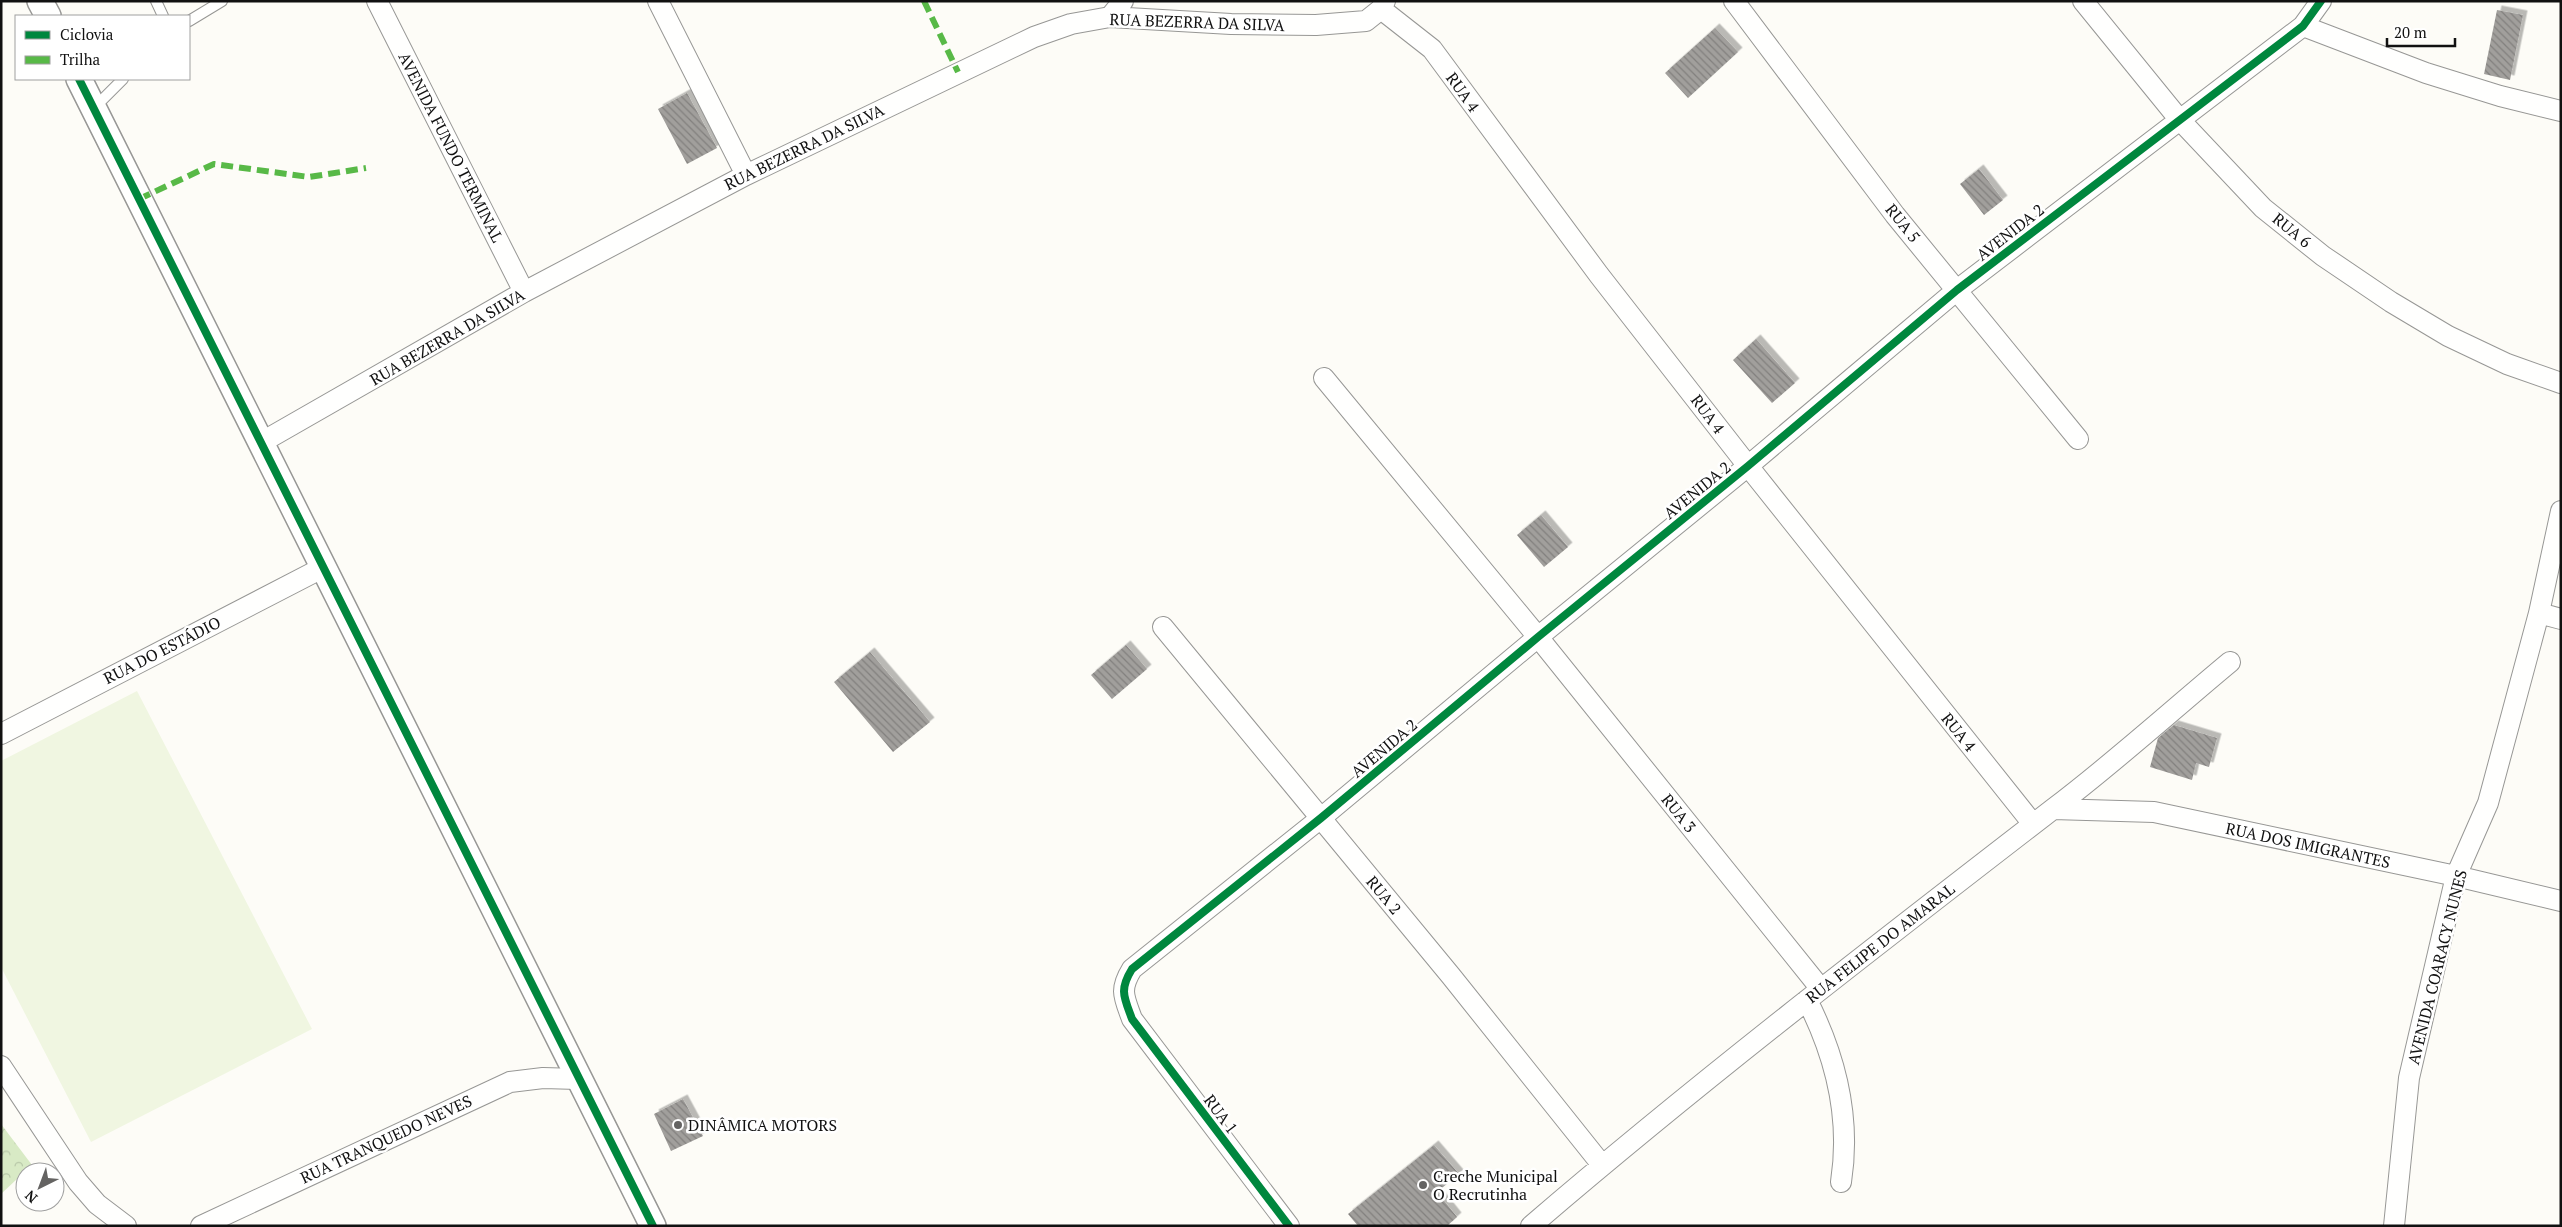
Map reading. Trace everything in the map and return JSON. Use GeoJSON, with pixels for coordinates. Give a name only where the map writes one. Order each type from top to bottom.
{"type":"FeatureCollection","features":[{"type":"Feature","properties":{"kind":"street"},"geometry":{"type":"LineString","coordinates":[[40,1],[47,15]]}},
{"type":"Feature","properties":{"kind":"street","name":"AVENIDA FUNDO TERMINAL"},"geometry":{"type":"LineString","coordinates":[[377,1],[524,292]]}},
{"type":"Feature","properties":{"kind":"street"},"geometry":{"type":"LineString","coordinates":[[658,1],[746,175]]}},
{"type":"Feature","properties":{"kind":"street"},"geometry":{"type":"LineString","coordinates":[[1110,17],[1123,1]]}},
{"type":"Feature","properties":{"kind":"street","name":"RUA 5"},"geometry":{"type":"LineString","coordinates":[[1734,1],[1895,215],[2078,439]]}},
{"type":"Feature","properties":{"kind":"street","name":"RUA 6"},"geometry":{"type":"LineString","coordinates":[[2083,1],[2179,120],[2264,208],[2323,256],[2384,297],[2448,336],[2507,364],[2561,383]]}},
{"type":"Feature","properties":{"kind":"street","name":"AVENIDA 2"},"geometry":{"type":"LineString","coordinates":[[1132,1019],[1123,994],[1124,982],[1132,969],[1321,818],[1538,637],[1748,466],[1957,290],[2303,26],[2318,4]]}},
{"type":"Feature","properties":{"kind":"street","name":"RUA BEZERRA DA SILVA"},"geometry":{"type":"LineString","coordinates":[[262,442],[524,292],[746,175],[1034,37],[1071,24],[1110,17],[1231,24],[1316,25],[1366,21],[1383,5]]}},
{"type":"Feature","properties":{"kind":"street","name":"RUA 4"},"geometry":{"type":"LineString","coordinates":[[1383,5],[1432,49],[1599,275],[1748,466],[2033,824]]}},
{"type":"Feature","properties":{"kind":"street"},"geometry":{"type":"LineString","coordinates":[[2303,26],[2426,73],[2500,96],[2561,111]]}},
{"type":"Feature","properties":{"kind":"street"},"geometry":{"type":"LineString","coordinates":[[80,80],[653,1226]]}},
{"type":"Feature","properties":{"kind":"street","name":"RUA 3"},"geometry":{"type":"LineString","coordinates":[[1324,378],[1538,637],[1814,994],[1822,1030],[1837,1072],[1843,1114],[1844,1161],[1841,1182]]}},
{"type":"Feature","properties":{"kind":"street","name":"AVENIDA COARACY NUNES"},"geometry":{"type":"LineString","coordinates":[[2398,1225],[2409,1078],[2456,876],[2488,803],[2539,613],[2561,511]]}},
{"type":"Feature","properties":{"kind":"street","name":"RUA DO ESTÁDIO"},"geometry":{"type":"LineString","coordinates":[[1,734],[324,567]]}},
{"type":"Feature","properties":{"kind":"street"},"geometry":{"type":"LineString","coordinates":[[2539,613],[2561,618]]}},
{"type":"Feature","properties":{"kind":"street","name":"RUA 2"},"geometry":{"type":"LineString","coordinates":[[1163,627],[1321,818],[1602,1165]]}},
{"type":"Feature","properties":{"kind":"street","name":"RUA FELIPE DO AMARAL"},"geometry":{"type":"LineString","coordinates":[[1531,1226],[1602,1165],[1814,994],[2053,809],[2230,662]]}},
{"type":"Feature","properties":{"kind":"street","name":"RUA DOS IMIGRANTES"},"geometry":{"type":"LineString","coordinates":[[2053,809],[2154,812],[2456,876],[2561,901]]}},
{"type":"Feature","properties":{"kind":"street","name":"RUA 1"},"geometry":{"type":"LineString","coordinates":[[1132,1019],[1289,1226]]}},
{"type":"Feature","properties":{"kind":"street"},"geometry":{"type":"LineString","coordinates":[[1,1066],[78,1182],[97,1204],[126,1226]]}},
{"type":"Feature","properties":{"kind":"street","name":"RUA TRANQUEDO NEVES"},"geometry":{"type":"LineString","coordinates":[[201,1226],[502,1085],[529,1079],[578,1079]]}},
{"type":"Feature","properties":{"kind":"lane"},"geometry":{"type":"LineString","coordinates":[[156,1],[163,15]]}},
{"type":"Feature","properties":{"kind":"lane"},"geometry":{"type":"LineString","coordinates":[[190,21],[222,1]]}},
{"type":"Feature","properties":{"kind":"lane"},"geometry":{"type":"LineString","coordinates":[[94,108],[123,80]]}},
{"type":"Feature","properties":{"kind":"green space"},"geometry":{"type":"Polygon","coordinates":[[[137,691],[312,1029],[91,1142],[1,967],[1,761],[137,691]]]}},
{"type":"Feature","properties":{"kind":"green space"},"geometry":{"type":"Polygon","coordinates":[[[1,1124],[30,1162],[15,1162],[15,1181],[1,1194],[1,1124]]]}},
{"type":"Feature","properties":{"kind":"building"},"geometry":{"type":"Polygon","coordinates":[[[2497,10],[2523,15],[2510,80],[2484,74],[2497,10]]]}},
{"type":"Feature","properties":{"kind":"building"},"geometry":{"type":"Polygon","coordinates":[[[1715,28],[1738,52],[1688,98],[1665,73],[1715,28]]]}},
{"type":"Feature","properties":{"kind":"building"},"geometry":{"type":"Polygon","coordinates":[[[687,93],[717,148],[687,164],[658,109],[687,93]]]}},
{"type":"Feature","properties":{"kind":"building"},"geometry":{"type":"Polygon","coordinates":[[[1979,169],[2003,200],[1984,215],[1960,184],[1979,169]]]}},
{"type":"Feature","properties":{"kind":"building"},"geometry":{"type":"Polygon","coordinates":[[[1756,339],[1795,383],[1772,403],[1733,360],[1756,339]]]}},
{"type":"Feature","properties":{"kind":"building"},"geometry":{"type":"Polygon","coordinates":[[[1541,515],[1568,547],[1544,567],[1517,535],[1541,515]]]}},
{"type":"Feature","properties":{"kind":"building"},"geometry":{"type":"Polygon","coordinates":[[[1126,645],[1147,669],[1112,699],[1091,675],[1126,645]]]}},
{"type":"Feature","properties":{"kind":"building"},"geometry":{"type":"Polygon","coordinates":[[[870,652],[930,722],[893,752],[834,682],[870,652]]]}},
{"type":"Feature","properties":{"kind":"building"},"geometry":{"type":"Polygon","coordinates":[[[2174,725],[2217,738],[2209,767],[2196,763],[2192,780],[2150,767],[2158,738],[2174,725]]]}},
{"type":"Feature","properties":{"kind":"building","name":"DINÂMICA MOTORS"},"geometry":{"type":"Polygon","coordinates":[[[683,1099],[703,1136],[671,1151],[654,1114],[683,1099]]]}},
{"type":"Feature","properties":{"kind":"building","name":"Creche Municipal O Recrutinha"},"geometry":{"type":"Polygon","coordinates":[[[1434,1145],[1459,1174],[1437,1192],[1457,1217],[1447,1226],[1358,1226],[1348,1214],[1434,1145]]]}},
{"type":"Feature","properties":{"kind":"marked path"},"geometry":{"type":"LineString","coordinates":[[924,1],[958,72]]}},
{"type":"Feature","properties":{"kind":"marked path"},"geometry":{"type":"LineString","coordinates":[[139,199],[214,164],[309,177],[366,168]]}},
{"type":"Feature","properties":{"kind":"cycle path"},"geometry":{"type":"LineString","coordinates":[[1289,1226],[1132,1019],[1124,994],[1125,983],[1132,969],[1321,818],[1538,637],[1748,466],[1957,290],[2303,26],[2321,1]]}},
{"type":"Feature","properties":{"kind":"cycle path"},"geometry":{"type":"LineString","coordinates":[[80,80],[653,1226]]}},
{"type":"Feature","properties":{"kind":"place","name":"DINÂMICA MOTORS"},"geometry":{"type":"Point","coordinates":[678,1125]}},
{"type":"Feature","properties":{"kind":"place","name":"Creche Municipal O Recrutinha"},"geometry":{"type":"Point","coordinates":[1423,1185]}}]}
